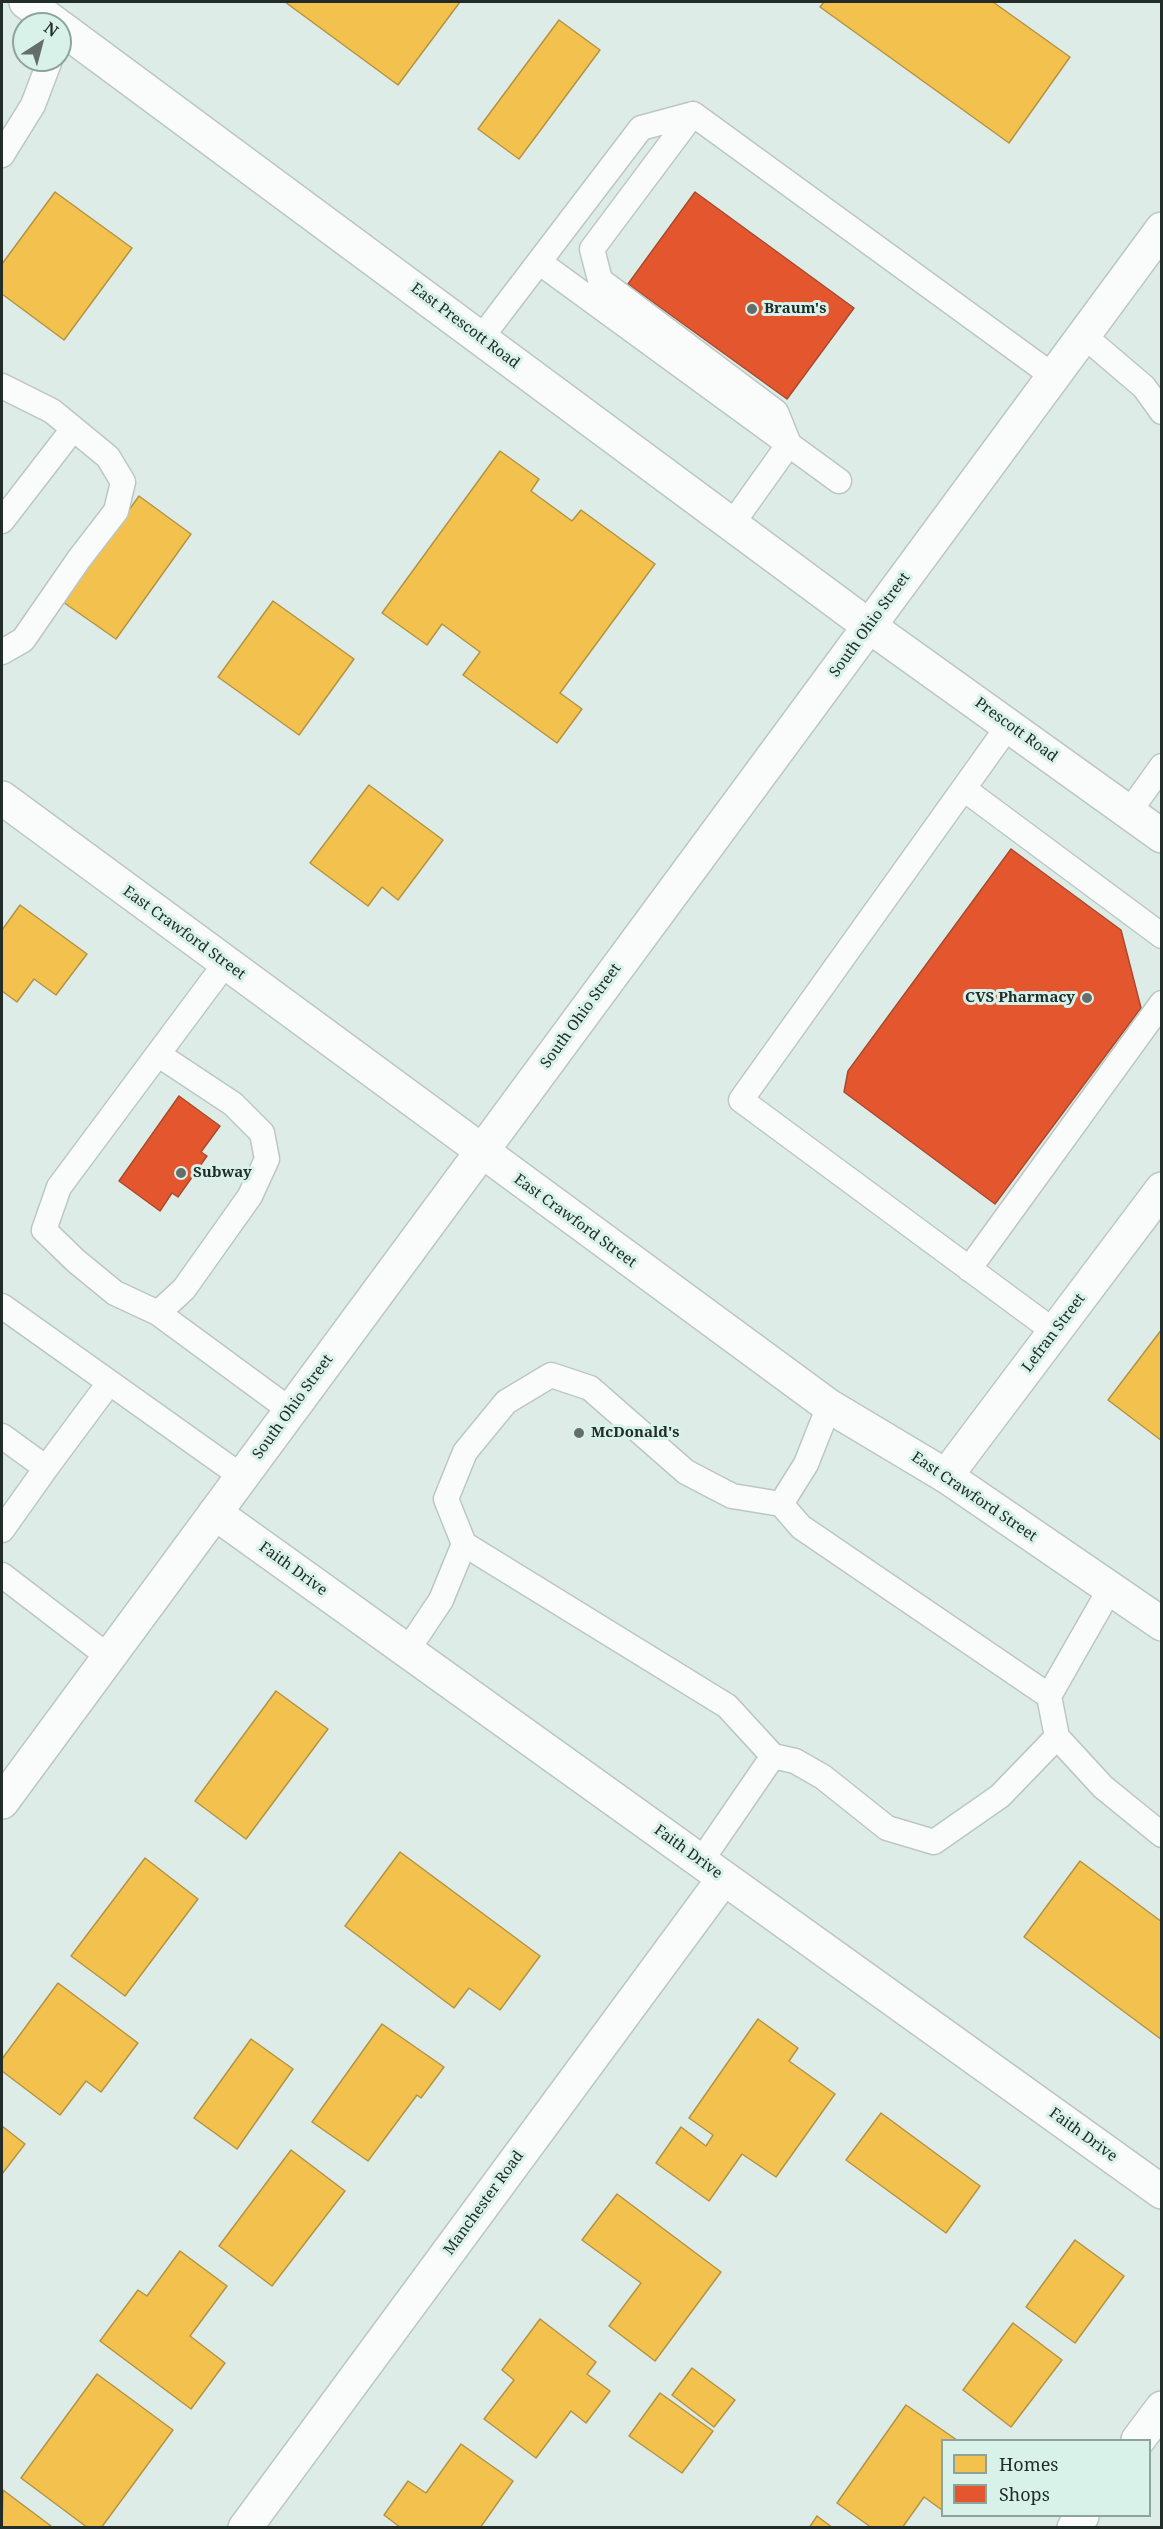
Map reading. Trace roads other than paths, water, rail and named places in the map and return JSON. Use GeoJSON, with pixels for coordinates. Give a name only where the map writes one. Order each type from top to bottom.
{"type":"FeatureCollection","features":[{"type":"Feature","properties":{"kind":"street","name":"East Prescott Road"},"geometry":{"type":"LineString","coordinates":[[26,2],[38,12]]}},
{"type":"Feature","properties":{"kind":"street","name":"East Prescott Road"},"geometry":{"type":"LineString","coordinates":[[72,39],[869,626]]}},
{"type":"Feature","properties":{"kind":"street","name":"South Ohio Street"},"geometry":{"type":"LineString","coordinates":[[2,1802],[1161,229]]}},
{"type":"Feature","properties":{"kind":"street","name":"Prescott Road"},"geometry":{"type":"LineString","coordinates":[[869,626],[1161,836]]}},
{"type":"Feature","properties":{"kind":"street","name":"East Crawford Street"},"geometry":{"type":"LineString","coordinates":[[2,798],[829,1406],[946,1476],[1161,1624]]}},
{"type":"Feature","properties":{"kind":"street","name":"Lefran Street"},"geometry":{"type":"LineString","coordinates":[[946,1476],[1161,1190]]}},
{"type":"Feature","properties":{"kind":"street","name":"Faith Drive"},"geometry":{"type":"LineString","coordinates":[[215,1513],[1161,2192]]}},
{"type":"Feature","properties":{"kind":"street","name":"Manchester Road"},"geometry":{"type":"LineString","coordinates":[[245,2528],[713,1870]]}},
{"type":"Feature","properties":{"kind":"street"},"geometry":{"type":"LineString","coordinates":[[1139,2439],[1161,2408]]}},
{"type":"Feature","properties":{"kind":"lane"},"geometry":{"type":"LineString","coordinates":[[2,155],[33,105],[45,72]]}},
{"type":"Feature","properties":{"kind":"lane"},"geometry":{"type":"LineString","coordinates":[[481,338],[641,128],[693,114]]}},
{"type":"Feature","properties":{"kind":"lane"},"geometry":{"type":"LineString","coordinates":[[693,114],[1053,376]]}},
{"type":"Feature","properties":{"kind":"lane"},"geometry":{"type":"LineString","coordinates":[[693,114],[592,249],[600,280],[776,412],[789,444]]}},
{"type":"Feature","properties":{"kind":"lane"},"geometry":{"type":"LineString","coordinates":[[539,262],[839,481]]}},
{"type":"Feature","properties":{"kind":"lane"},"geometry":{"type":"LineString","coordinates":[[1083,335],[1144,387],[1161,412]]}},
{"type":"Feature","properties":{"kind":"lane"},"geometry":{"type":"LineString","coordinates":[[2,386],[52,411],[108,456],[123,482],[116,511],[22,640],[2,652]]}},
{"type":"Feature","properties":{"kind":"lane"},"geometry":{"type":"LineString","coordinates":[[2,521],[73,429]]}},
{"type":"Feature","properties":{"kind":"lane"},"geometry":{"type":"LineString","coordinates":[[732,524],[789,444]]}},
{"type":"Feature","properties":{"kind":"lane"},"geometry":{"type":"LineString","coordinates":[[1009,725],[741,1100],[1055,1332]]}},
{"type":"Feature","properties":{"kind":"lane"},"geometry":{"type":"LineString","coordinates":[[1129,812],[1161,766]]}},
{"type":"Feature","properties":{"kind":"lane"},"geometry":{"type":"LineString","coordinates":[[964,789],[1161,936]]}},
{"type":"Feature","properties":{"kind":"lane"},"geometry":{"type":"LineString","coordinates":[[225,964],[59,1187],[44,1230],[76,1261],[115,1293],[158,1313],[290,1410]]}},
{"type":"Feature","properties":{"kind":"lane"},"geometry":{"type":"LineString","coordinates":[[969,1269],[1161,1003]]}},
{"type":"Feature","properties":{"kind":"lane"},"geometry":{"type":"LineString","coordinates":[[158,1313],[191,1280],[250,1196],[267,1159],[262,1133],[233,1104],[159,1055]]}},
{"type":"Feature","properties":{"kind":"lane"},"geometry":{"type":"LineString","coordinates":[[2,1306],[242,1476]]}},
{"type":"Feature","properties":{"kind":"lane"},"geometry":{"type":"LineString","coordinates":[[1049,1696],[801,1527],[781,1504],[732,1496],[686,1472],[590,1388],[551,1375],[506,1402],[465,1452],[446,1498],[464,1544],[727,1706],[773,1756],[795,1761],[823,1777],[887,1828],[934,1842],[1000,1796],[1057,1737]]}},
{"type":"Feature","properties":{"kind":"lane"},"geometry":{"type":"LineString","coordinates":[[2,1530],[109,1383]]}},
{"type":"Feature","properties":{"kind":"lane"},"geometry":{"type":"LineString","coordinates":[[781,1504],[806,1464],[829,1406]]}},
{"type":"Feature","properties":{"kind":"lane"},"geometry":{"type":"LineString","coordinates":[[2,1436],[46,1468]]}},
{"type":"Feature","properties":{"kind":"lane"},"geometry":{"type":"LineString","coordinates":[[407,1651],[441,1599],[464,1544]]}},
{"type":"Feature","properties":{"kind":"lane"},"geometry":{"type":"LineString","coordinates":[[2,1575],[109,1657]]}},
{"type":"Feature","properties":{"kind":"lane"},"geometry":{"type":"LineString","coordinates":[[1110,1589],[1049,1696],[1057,1737],[1103,1787],[1161,1835]]}},
{"type":"Feature","properties":{"kind":"lane"},"geometry":{"type":"LineString","coordinates":[[713,1870],[773,1756]]}},
{"type":"Feature","properties":{"kind":"place","name":"Braum's"},"geometry":{"type":"Point","coordinates":[752,309]}},
{"type":"Feature","properties":{"kind":"place","name":"CVS Pharmacy"},"geometry":{"type":"Point","coordinates":[1087,998]}},
{"type":"Feature","properties":{"kind":"place","name":"Subway"},"geometry":{"type":"Point","coordinates":[181,1173]}},
{"type":"Feature","properties":{"kind":"place","name":"McDonald's"},"geometry":{"type":"Point","coordinates":[579,1433]}}]}
